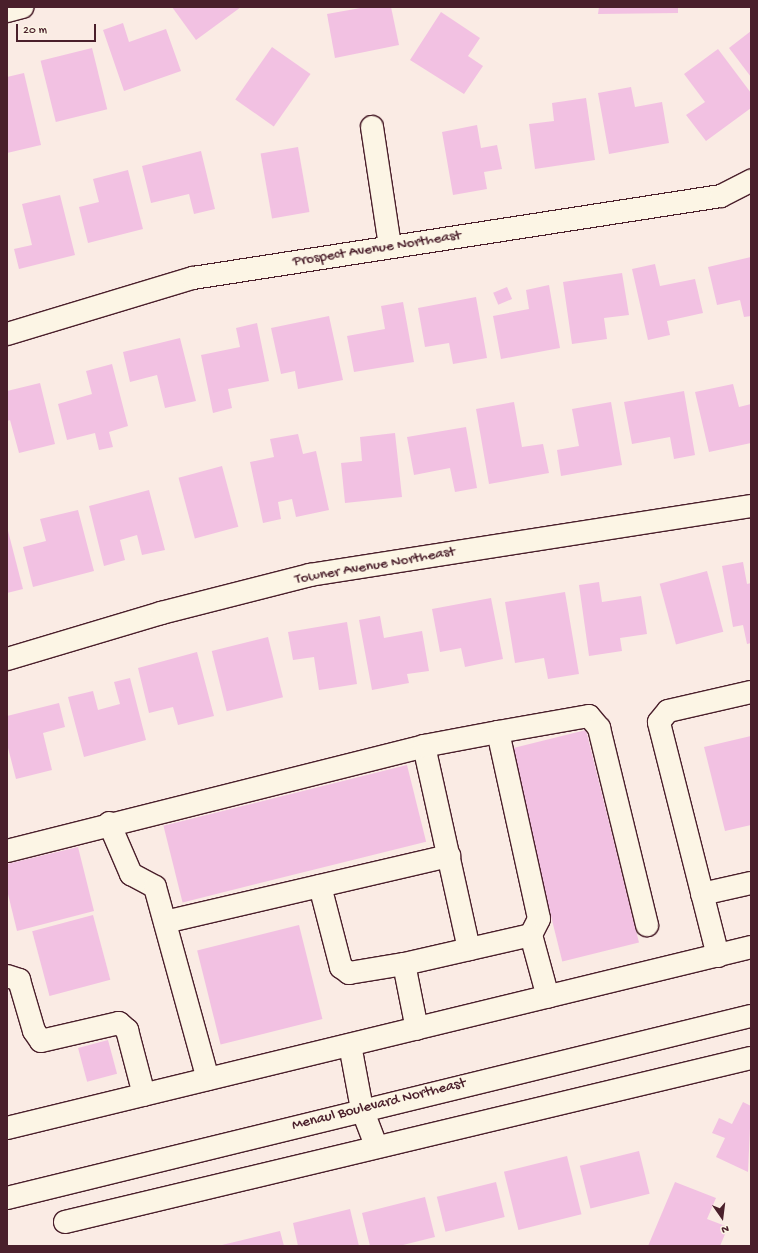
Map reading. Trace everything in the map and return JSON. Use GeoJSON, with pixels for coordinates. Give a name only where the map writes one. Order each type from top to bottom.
{"type":"FeatureCollection","features":[{"type":"Feature","properties":{"kind":"street"},"geometry":{"type":"LineString","coordinates":[[7,11],[22,7]]}},
{"type":"Feature","properties":{"kind":"street"},"geometry":{"type":"LineString","coordinates":[[372,127],[390,246]]}},
{"type":"Feature","properties":{"kind":"street","name":"Prospect Avenue Northeast"},"geometry":{"type":"LineString","coordinates":[[7,334],[193,278],[390,246],[721,196],[751,181]]}},
{"type":"Feature","properties":{"kind":"street","name":"Towner Avenue Northeast"},"geometry":{"type":"LineString","coordinates":[[7,659],[161,613],[310,575],[751,506]]}},
{"type":"Feature","properties":{"kind":"street"},"geometry":{"type":"LineString","coordinates":[[718,956],[659,722],[668,711],[751,692]]}},
{"type":"Feature","properties":{"kind":"street"},"geometry":{"type":"LineString","coordinates":[[7,851],[109,823],[424,746],[589,716],[599,728],[647,925]]}},
{"type":"Feature","properties":{"kind":"street"},"geometry":{"type":"LineString","coordinates":[[498,732],[539,919],[531,935],[548,997]]}},
{"type":"Feature","properties":{"kind":"street"},"geometry":{"type":"LineString","coordinates":[[424,746],[469,949]]}},
{"type":"Feature","properties":{"kind":"street"},"geometry":{"type":"LineString","coordinates":[[109,823],[131,874],[155,887],[208,1079]]}},
{"type":"Feature","properties":{"kind":"street"},"geometry":{"type":"LineString","coordinates":[[165,922],[448,856]]}},
{"type":"Feature","properties":{"kind":"street"},"geometry":{"type":"LineString","coordinates":[[702,894],[751,883]]}},
{"type":"Feature","properties":{"kind":"street"},"geometry":{"type":"LineString","coordinates":[[320,886],[341,967],[349,973],[404,964],[531,935]]}},
{"type":"Feature","properties":{"kind":"street"},"geometry":{"type":"LineString","coordinates":[[7,1128],[751,947]]}},
{"type":"Feature","properties":{"kind":"street"},"geometry":{"type":"LineString","coordinates":[[404,964],[417,1029]]}},
{"type":"Feature","properties":{"kind":"street"},"geometry":{"type":"LineString","coordinates":[[7,976],[19,980],[34,1031],[41,1041],[119,1023],[126,1030],[144,1095]]}},
{"type":"Feature","properties":{"kind":"street","name":"Menaul Boulevard Northeast"},"geometry":{"type":"LineString","coordinates":[[7,1198],[362,1108],[751,1016]]}},
{"type":"Feature","properties":{"kind":"street"},"geometry":{"type":"LineString","coordinates":[[350,1045],[362,1108],[376,1146]]}},
{"type":"Feature","properties":{"kind":"street"},"geometry":{"type":"LineString","coordinates":[[65,1222],[376,1146],[751,1058]]}},
{"type":"Feature","properties":{"kind":"building"},"geometry":{"type":"Polygon","coordinates":[[[172,7],[241,7],[196,40],[172,7]]]}},
{"type":"Feature","properties":{"kind":"building"},"geometry":{"type":"Polygon","coordinates":[[[366,7],[391,7],[399,45],[335,58],[327,14],[366,7]]]}},
{"type":"Feature","properties":{"kind":"building"},"geometry":{"type":"Polygon","coordinates":[[[599,7],[678,7],[678,13],[598,14],[599,7]]]}},
{"type":"Feature","properties":{"kind":"building"},"geometry":{"type":"Polygon","coordinates":[[[441,12],[480,38],[468,56],[483,66],[464,94],[410,60],[441,12]]]}},
{"type":"Feature","properties":{"kind":"building"},"geometry":{"type":"Polygon","coordinates":[[[123,23],[129,42],[166,29],[181,71],[124,91],[103,30],[123,23]]]}},
{"type":"Feature","properties":{"kind":"building"},"geometry":{"type":"Polygon","coordinates":[[[751,31],[751,77],[729,48],[751,31]]]}},
{"type":"Feature","properties":{"kind":"building"},"geometry":{"type":"Polygon","coordinates":[[[272,47],[311,74],[274,126],[235,99],[272,47]]]}},
{"type":"Feature","properties":{"kind":"building"},"geometry":{"type":"Polygon","coordinates":[[[92,48],[107,109],[56,122],[41,61],[92,48]]]}},
{"type":"Feature","properties":{"kind":"building"},"geometry":{"type":"Polygon","coordinates":[[[718,49],[751,93],[751,108],[706,141],[686,115],[705,102],[684,74],[718,49]]]}},
{"type":"Feature","properties":{"kind":"building"},"geometry":{"type":"Polygon","coordinates":[[[24,73],[41,145],[7,153],[7,77],[24,73]]]}},
{"type":"Feature","properties":{"kind":"building"},"geometry":{"type":"Polygon","coordinates":[[[631,87],[635,107],[662,102],[669,143],[609,154],[598,93],[631,87]]]}},
{"type":"Feature","properties":{"kind":"building"},"geometry":{"type":"Polygon","coordinates":[[[586,98],[595,160],[535,169],[529,124],[554,121],[552,103],[586,98]]]}},
{"type":"Feature","properties":{"kind":"building"},"geometry":{"type":"Polygon","coordinates":[[[477,125],[481,148],[497,145],[502,169],[484,172],[487,189],[453,195],[442,132],[477,125]]]}},
{"type":"Feature","properties":{"kind":"building"},"geometry":{"type":"Polygon","coordinates":[[[298,147],[309,212],[272,219],[261,154],[298,147]]]}},
{"type":"Feature","properties":{"kind":"building"},"geometry":{"type":"Polygon","coordinates":[[[201,151],[215,209],[194,214],[189,194],[151,203],[142,166],[201,151]]]}},
{"type":"Feature","properties":{"kind":"building"},"geometry":{"type":"Polygon","coordinates":[[[128,170],[143,229],[88,243],[79,207],[99,202],[93,179],[128,170]]]}},
{"type":"Feature","properties":{"kind":"building"},"geometry":{"type":"Polygon","coordinates":[[[60,195],[75,255],[19,269],[14,249],[32,245],[22,204],[60,195]]]}},
{"type":"Feature","properties":{"kind":"building"},"geometry":{"type":"Polygon","coordinates":[[[751,257],[751,316],[744,317],[740,300],[717,305],[708,267],[751,257]]]}},
{"type":"Feature","properties":{"kind":"building"},"geometry":{"type":"Polygon","coordinates":[[[655,264],[660,286],[695,279],[703,313],[667,321],[670,335],[648,340],[632,269],[655,264]]]}},
{"type":"Feature","properties":{"kind":"building"},"geometry":{"type":"Polygon","coordinates":[[[622,273],[629,315],[604,318],[607,339],[572,344],[563,282],[622,273]]]}},
{"type":"Feature","properties":{"kind":"building"},"geometry":{"type":"Polygon","coordinates":[[[549,285],[560,348],[501,359],[493,316],[529,309],[526,290],[549,285]]]}},
{"type":"Feature","properties":{"kind":"building"},"geometry":{"type":"Polygon","coordinates":[[[507,287],[512,299],[498,305],[493,293],[507,287]]]}},
{"type":"Feature","properties":{"kind":"building"},"geometry":{"type":"Polygon","coordinates":[[[476,297],[487,358],[453,364],[449,343],[425,347],[418,308],[476,297]]]}},
{"type":"Feature","properties":{"kind":"building"},"geometry":{"type":"Polygon","coordinates":[[[403,302],[414,362],[354,372],[347,336],[385,329],[381,306],[403,302]]]}},
{"type":"Feature","properties":{"kind":"building"},"geometry":{"type":"Polygon","coordinates":[[[329,316],[343,380],[298,389],[295,371],[281,374],[271,328],[329,316]]]}},
{"type":"Feature","properties":{"kind":"building"},"geometry":{"type":"Polygon","coordinates":[[[257,323],[269,381],[228,389],[232,408],[213,413],[201,355],[240,347],[236,328],[257,323]]]}},
{"type":"Feature","properties":{"kind":"building"},"geometry":{"type":"Polygon","coordinates":[[[180,338],[196,401],[165,408],[157,375],[130,382],[123,352],[180,338]]]}},
{"type":"Feature","properties":{"kind":"building"},"geometry":{"type":"Polygon","coordinates":[[[112,364],[128,426],[109,432],[113,447],[99,450],[95,433],[67,440],[58,404],[92,394],[86,371],[112,364]]]}},
{"type":"Feature","properties":{"kind":"building"},"geometry":{"type":"Polygon","coordinates":[[[40,383],[55,444],[19,453],[10,420],[7,421],[7,391],[40,383]]]}},
{"type":"Feature","properties":{"kind":"building"},"geometry":{"type":"Polygon","coordinates":[[[733,384],[739,407],[751,404],[751,443],[709,452],[695,392],[733,384]]]}},
{"type":"Feature","properties":{"kind":"building"},"geometry":{"type":"Polygon","coordinates":[[[684,391],[695,455],[674,459],[670,437],[632,444],[624,402],[684,391]]]}},
{"type":"Feature","properties":{"kind":"building"},"geometry":{"type":"Polygon","coordinates":[[[514,402],[522,447],[543,444],[549,473],[489,484],[476,409],[514,402]]]}},
{"type":"Feature","properties":{"kind":"building"},"geometry":{"type":"Polygon","coordinates":[[[611,402],[622,465],[561,476],[557,450],[579,446],[572,409],[611,402]]]}},
{"type":"Feature","properties":{"kind":"building"},"geometry":{"type":"Polygon","coordinates":[[[466,427],[477,488],[455,492],[450,468],[414,475],[407,437],[466,427]]]}},
{"type":"Feature","properties":{"kind":"building"},"geometry":{"type":"Polygon","coordinates":[[[395,433],[402,497],[345,503],[341,463],[362,461],[360,437],[395,433]]]}},
{"type":"Feature","properties":{"kind":"building"},"geometry":{"type":"Polygon","coordinates":[[[298,434],[303,454],[316,451],[329,510],[296,517],[292,499],[278,502],[281,519],[263,523],[250,462],[274,457],[270,439],[298,434]]]}},
{"type":"Feature","properties":{"kind":"building"},"geometry":{"type":"Polygon","coordinates":[[[222,466],[238,527],[195,539],[179,478],[222,466]]]}},
{"type":"Feature","properties":{"kind":"building"},"geometry":{"type":"Polygon","coordinates":[[[149,490],[165,550],[142,555],[137,535],[120,540],[125,560],[104,566],[89,506],[149,490]]]}},
{"type":"Feature","properties":{"kind":"building"},"geometry":{"type":"Polygon","coordinates":[[[78,510],[94,571],[33,587],[23,547],[46,541],[40,519],[78,510]]]}},
{"type":"Feature","properties":{"kind":"building"},"geometry":{"type":"Polygon","coordinates":[[[7,527],[23,589],[7,593],[7,527]]]}},
{"type":"Feature","properties":{"kind":"building"},"geometry":{"type":"Polygon","coordinates":[[[743,562],[747,584],[751,583],[751,643],[747,644],[743,625],[733,627],[722,566],[743,562]]]}},
{"type":"Feature","properties":{"kind":"building"},"geometry":{"type":"Polygon","coordinates":[[[707,571],[723,632],[676,645],[660,584],[707,571]]]}},
{"type":"Feature","properties":{"kind":"building"},"geometry":{"type":"Polygon","coordinates":[[[599,582],[602,602],[641,596],[647,634],[620,638],[622,651],[589,656],[579,585],[599,582]]]}},
{"type":"Feature","properties":{"kind":"building"},"geometry":{"type":"Polygon","coordinates":[[[565,592],[579,674],[548,679],[544,658],[515,663],[505,602],[565,592]]]}},
{"type":"Feature","properties":{"kind":"building"},"geometry":{"type":"Polygon","coordinates":[[[491,598],[503,659],[465,667],[461,648],[440,652],[432,609],[491,598]]]}},
{"type":"Feature","properties":{"kind":"building"},"geometry":{"type":"Polygon","coordinates":[[[380,616],[384,638],[422,631],[429,671],[407,674],[409,683],[372,690],[359,620],[380,616]]]}},
{"type":"Feature","properties":{"kind":"building"},"geometry":{"type":"Polygon","coordinates":[[[347,622],[357,684],[319,690],[314,657],[293,660],[288,632],[347,622]]]}},
{"type":"Feature","properties":{"kind":"building"},"geometry":{"type":"Polygon","coordinates":[[[268,637],[283,697],[227,711],[212,651],[268,637]]]}},
{"type":"Feature","properties":{"kind":"building"},"geometry":{"type":"Polygon","coordinates":[[[197,652],[214,716],[178,725],[173,707],[149,713],[138,668],[197,652]]]}},
{"type":"Feature","properties":{"kind":"building"},"geometry":{"type":"Polygon","coordinates":[[[130,678],[146,740],[84,757],[68,697],[93,691],[98,710],[120,704],[114,682],[130,678]]]}},
{"type":"Feature","properties":{"kind":"building"},"geometry":{"type":"Polygon","coordinates":[[[59,703],[65,727],[43,733],[52,770],[16,779],[7,744],[7,716],[59,703]]]}},
{"type":"Feature","properties":{"kind":"building"},"geometry":{"type":"Polygon","coordinates":[[[586,730],[639,942],[562,962],[509,749],[586,730]]]}},
{"type":"Feature","properties":{"kind":"building"},"geometry":{"type":"Polygon","coordinates":[[[751,736],[751,825],[725,831],[704,747],[751,736]]]}},
{"type":"Feature","properties":{"kind":"building"},"geometry":{"type":"Polygon","coordinates":[[[407,765],[426,842],[183,902],[163,826],[407,765]]]}},
{"type":"Feature","properties":{"kind":"building"},"geometry":{"type":"Polygon","coordinates":[[[78,847],[94,911],[17,931],[7,890],[7,864],[78,847]]]}},
{"type":"Feature","properties":{"kind":"building"},"geometry":{"type":"Polygon","coordinates":[[[93,915],[110,980],[49,996],[32,931],[93,915]]]}},
{"type":"Feature","properties":{"kind":"building"},"geometry":{"type":"Polygon","coordinates":[[[299,925],[322,1019],[221,1045],[197,950],[299,925]]]}},
{"type":"Feature","properties":{"kind":"building"},"geometry":{"type":"Polygon","coordinates":[[[108,1040],[117,1074],[87,1082],[78,1048],[108,1040]]]}},
{"type":"Feature","properties":{"kind":"building"},"geometry":{"type":"Polygon","coordinates":[[[743,1102],[751,1106],[748,1172],[716,1157],[725,1138],[712,1133],[719,1118],[732,1124],[743,1102]]]}},
{"type":"Feature","properties":{"kind":"building"},"geometry":{"type":"Polygon","coordinates":[[[639,1151],[650,1194],[590,1208],[580,1166],[639,1151]]]}},
{"type":"Feature","properties":{"kind":"building"},"geometry":{"type":"Polygon","coordinates":[[[567,1156],[582,1214],[518,1230],[504,1172],[567,1156]]]}},
{"type":"Feature","properties":{"kind":"building"},"geometry":{"type":"Polygon","coordinates":[[[496,1182],[505,1217],[446,1232],[437,1197],[496,1182]]]}},
{"type":"Feature","properties":{"kind":"building"},"geometry":{"type":"Polygon","coordinates":[[[675,1182],[716,1198],[707,1219],[728,1227],[720,1246],[648,1246],[675,1182]]]}},
{"type":"Feature","properties":{"kind":"building"},"geometry":{"type":"Polygon","coordinates":[[[425,1197],[435,1237],[399,1246],[370,1246],[362,1213],[425,1197]]]}},
{"type":"Feature","properties":{"kind":"building"},"geometry":{"type":"Polygon","coordinates":[[[350,1209],[359,1246],[298,1246],[293,1223],[350,1209]]]}},
{"type":"Feature","properties":{"kind":"building"},"geometry":{"type":"Polygon","coordinates":[[[280,1231],[284,1246],[222,1246],[222,1245],[280,1231]]]}}]}
